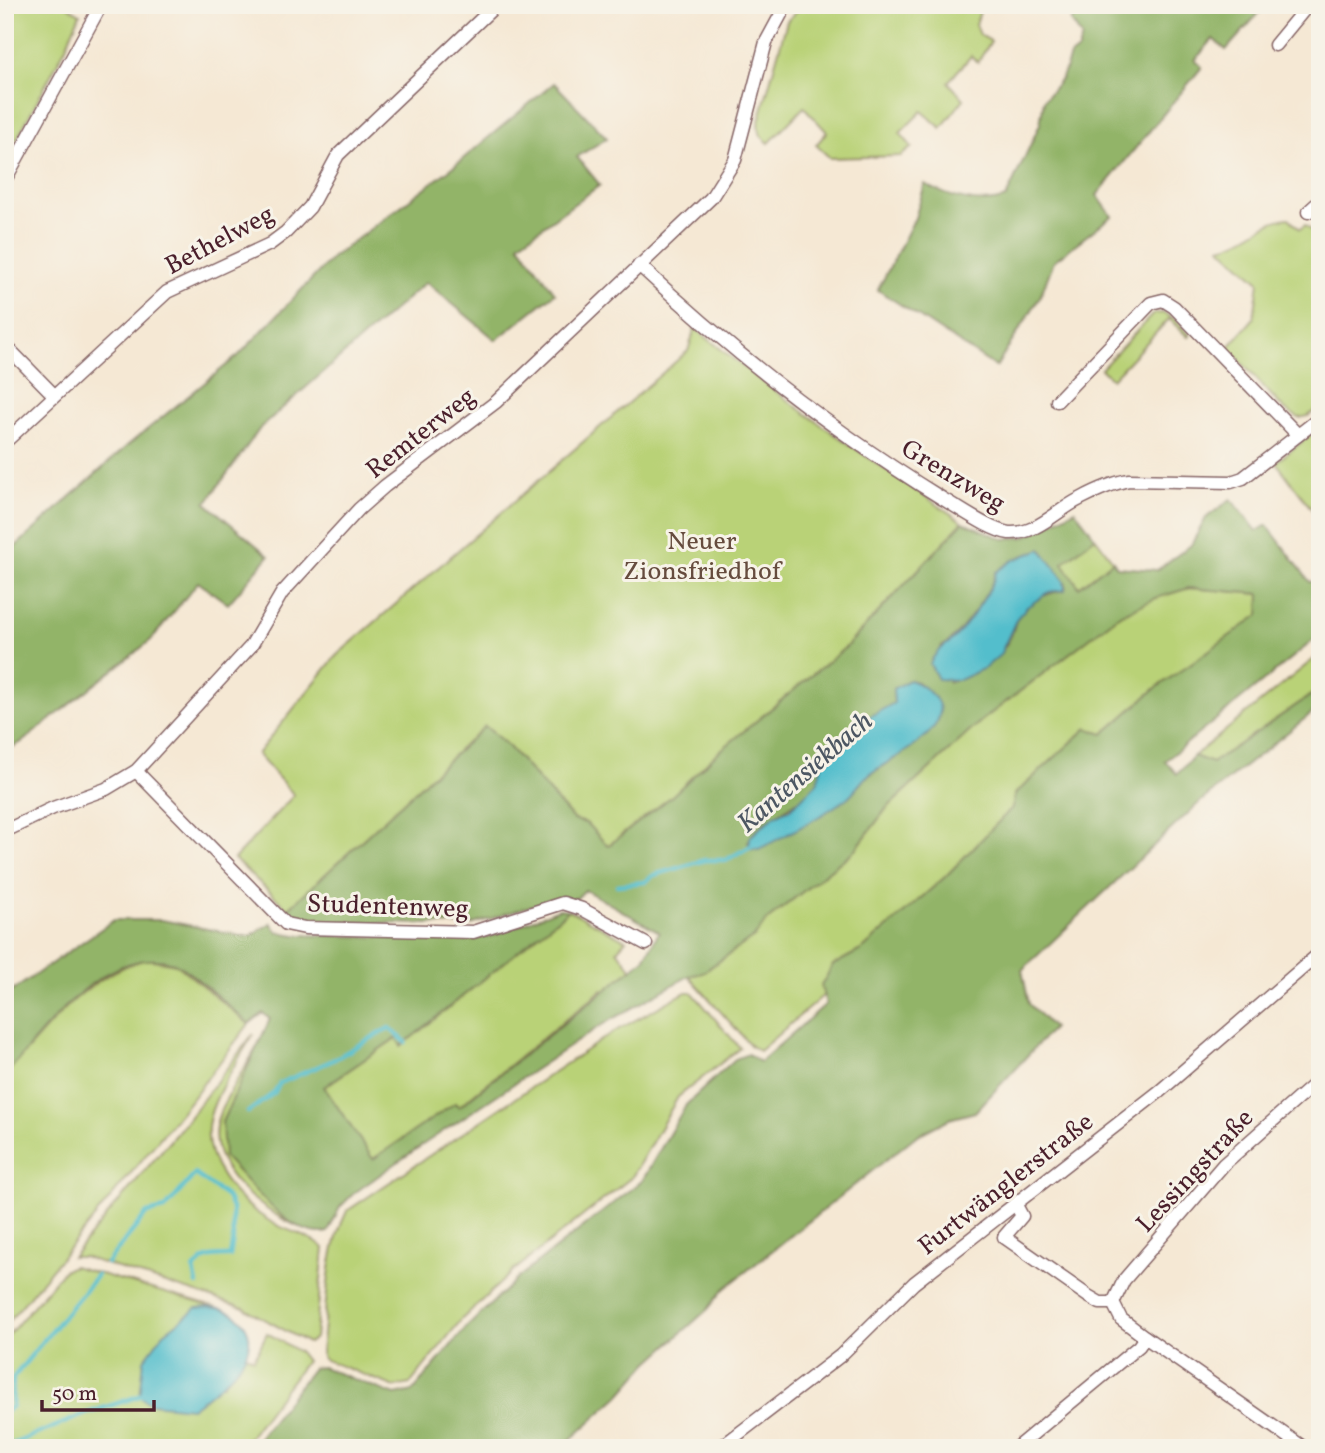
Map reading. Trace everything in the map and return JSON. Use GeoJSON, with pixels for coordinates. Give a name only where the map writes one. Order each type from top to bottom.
{"type":"FeatureCollection","features":[{"type":"Feature","properties":{"kind":"street","name":"Bethelweg"},"geometry":{"type":"LineString","coordinates":[[5,442],[167,292],[270,244],[286,232],[310,207],[338,155],[496,5]]}},
{"type":"Feature","properties":{"kind":"street","name":"Remterweg"},"geometry":{"type":"LineString","coordinates":[[5,831],[53,808],[106,789],[136,771],[251,646],[282,593],[359,509],[385,486],[496,402],[711,198],[727,177],[743,137],[766,42],[786,5]]}},
{"type":"Feature","properties":{"kind":"street"},"geometry":{"type":"LineString","coordinates":[[1275,46],[1308,5]]}},
{"type":"Feature","properties":{"kind":"street"},"geometry":{"type":"LineString","coordinates":[[5,180],[98,6]]}},
{"type":"Feature","properties":{"kind":"street"},"geometry":{"type":"LineString","coordinates":[[1308,212],[1320,201]]}},
{"type":"Feature","properties":{"kind":"street","name":"Grenzweg"},"geometry":{"type":"LineString","coordinates":[[639,265],[737,352],[929,490],[1003,531],[1034,528],[1079,499],[1129,480],[1231,482],[1243,478],[1320,418]]}},
{"type":"Feature","properties":{"kind":"street"},"geometry":{"type":"LineString","coordinates":[[1057,401],[1151,303],[1163,300],[1174,307],[1298,435]]}},
{"type":"Feature","properties":{"kind":"street"},"geometry":{"type":"LineString","coordinates":[[5,345],[54,395]]}},
{"type":"Feature","properties":{"kind":"street","name":"Studentenweg"},"geometry":{"type":"LineString","coordinates":[[136,771],[286,923],[305,928],[473,932],[563,903],[582,909],[646,944]]}},
{"type":"Feature","properties":{"kind":"street","name":"Furtwänglerstraße"},"geometry":{"type":"LineString","coordinates":[[720,1448],[840,1356],[914,1283],[1160,1091],[1320,953]]}},
{"type":"Feature","properties":{"kind":"street","name":"Lessingstraße"},"geometry":{"type":"LineString","coordinates":[[1113,1303],[1124,1280],[1224,1164],[1320,1079]]}},
{"type":"Feature","properties":{"kind":"street"},"geometry":{"type":"LineString","coordinates":[[1014,1203],[1022,1216],[1004,1237],[1088,1296],[1100,1303],[1113,1303],[1121,1319],[1304,1448]]}},
{"type":"Feature","properties":{"kind":"street"},"geometry":{"type":"LineString","coordinates":[[1016,1448],[1139,1346],[1145,1337]]}},
{"type":"Feature","properties":{"kind":"green space"},"geometry":{"type":"Polygon","coordinates":[[[5,5],[65,5],[80,14],[66,47],[5,161],[5,5]]]}},
{"type":"Feature","properties":{"kind":"green space"},"geometry":{"type":"Polygon","coordinates":[[[803,5],[982,5],[976,24],[980,35],[991,41],[978,62],[971,56],[948,82],[964,99],[941,128],[922,111],[900,133],[912,147],[901,156],[830,158],[816,145],[827,132],[804,107],[769,143],[761,136],[758,125],[787,21],[803,5]]]}},
{"type":"Feature","properties":{"kind":"green space"},"geometry":{"type":"Polygon","coordinates":[[[1086,5],[1266,5],[1226,50],[1213,39],[1195,60],[1202,67],[1097,195],[1112,216],[1054,261],[1040,297],[996,367],[878,290],[915,218],[925,184],[965,200],[986,202],[1006,198],[1040,124],[1044,100],[1062,78],[1070,56],[1078,50],[1082,37],[1071,21],[1086,5]]]}},
{"type":"Feature","properties":{"kind":"green space"},"geometry":{"type":"Polygon","coordinates":[[[554,83],[607,138],[577,157],[600,185],[519,244],[555,293],[496,340],[426,282],[261,427],[206,503],[269,556],[228,604],[198,582],[151,640],[22,742],[5,751],[5,556],[128,445],[239,355],[333,257],[453,167],[554,83]]]}},
{"type":"Feature","properties":{"kind":"green space"},"geometry":{"type":"Polygon","coordinates":[[[1289,218],[1300,229],[1305,225],[1314,233],[1320,228],[1320,407],[1308,416],[1299,418],[1284,409],[1228,348],[1254,318],[1259,282],[1220,247],[1238,241],[1271,223],[1289,218]]]}},
{"type":"Feature","properties":{"kind":"green space"},"geometry":{"type":"Polygon","coordinates":[[[1163,313],[1175,319],[1190,335],[1188,337],[1169,319],[1112,379],[1101,369],[1153,314],[1163,313]]]}},
{"type":"Feature","properties":{"kind":"green space","name":"Neuer Zionsfriedhof"},"geometry":{"type":"Polygon","coordinates":[[[695,328],[793,404],[963,522],[846,647],[715,755],[672,796],[607,846],[586,823],[574,820],[509,747],[485,726],[288,909],[234,859],[294,795],[257,754],[336,656],[688,351],[695,328]]]}},
{"type":"Feature","properties":{"kind":"green space"},"geometry":{"type":"Polygon","coordinates":[[[1320,428],[1320,520],[1276,462],[1320,428]]]}},
{"type":"Feature","properties":{"kind":"green space"},"geometry":{"type":"Polygon","coordinates":[[[1231,499],[1257,531],[1267,525],[1310,582],[1320,581],[1320,635],[1165,761],[1177,774],[1194,756],[1212,763],[1320,689],[1320,711],[1317,709],[1200,802],[1022,970],[1029,1004],[1053,1028],[975,1112],[949,1119],[916,1136],[724,1289],[708,1309],[648,1363],[619,1396],[561,1448],[251,1448],[313,1368],[322,1367],[395,1395],[413,1391],[464,1330],[519,1277],[642,1181],[686,1105],[735,1059],[748,1054],[760,1062],[826,1004],[821,986],[833,965],[863,949],[945,877],[1012,808],[1015,794],[1087,728],[1103,734],[1156,688],[1259,615],[1260,594],[1189,588],[1156,598],[1121,614],[981,721],[887,808],[855,850],[767,920],[755,936],[702,973],[689,976],[600,1026],[409,1154],[353,1194],[340,1207],[328,1232],[314,1232],[285,1218],[224,1157],[222,1122],[270,1019],[263,1013],[249,1024],[201,982],[174,963],[149,960],[125,965],[101,977],[79,994],[5,1075],[5,1038],[9,1034],[5,1031],[5,996],[114,920],[162,920],[243,936],[252,935],[271,923],[278,932],[296,935],[473,939],[489,937],[559,909],[569,910],[401,1046],[396,1038],[324,1087],[373,1159],[455,1103],[459,1107],[644,959],[659,932],[585,890],[576,899],[552,899],[471,925],[300,921],[288,909],[485,726],[509,747],[574,820],[586,823],[608,846],[672,796],[715,755],[846,647],[963,522],[1003,539],[1025,537],[1075,510],[1095,537],[1063,563],[1079,587],[1113,561],[1117,567],[1157,570],[1191,545],[1206,518],[1231,499]],[[1041,549],[1013,560],[996,572],[973,613],[941,647],[949,682],[976,672],[992,661],[1005,646],[1017,619],[1027,606],[1045,595],[1065,590],[1066,584],[1041,549]],[[909,680],[893,689],[894,703],[891,706],[870,717],[856,732],[833,745],[816,784],[800,800],[760,826],[748,843],[753,849],[826,811],[849,796],[865,778],[904,752],[935,698],[917,682],[909,680]]]}},
{"type":"Feature","properties":{"kind":"green space"},"geometry":{"type":"Polygon","coordinates":[[[1095,537],[1113,561],[1079,587],[1062,563],[1095,537]]]}},
{"type":"Feature","properties":{"kind":"green space"},"geometry":{"type":"Polygon","coordinates":[[[1189,588],[1261,594],[1260,615],[1156,688],[1103,734],[1086,729],[1015,794],[1013,808],[945,877],[863,949],[833,965],[822,986],[824,995],[759,1051],[751,1046],[689,976],[702,973],[755,936],[767,920],[855,850],[887,808],[981,721],[1121,614],[1156,598],[1189,588]]]}},
{"type":"Feature","properties":{"kind":"green space"},"geometry":{"type":"Polygon","coordinates":[[[1320,654],[1320,689],[1212,763],[1194,756],[1320,654]]]}},
{"type":"Feature","properties":{"kind":"green space"},"geometry":{"type":"Polygon","coordinates":[[[569,910],[626,940],[617,950],[631,968],[610,1000],[602,990],[458,1107],[455,1103],[373,1160],[324,1087],[396,1038],[401,1045],[406,1042],[569,910]]]}},
{"type":"Feature","properties":{"kind":"green space"},"geometry":{"type":"Polygon","coordinates":[[[147,959],[176,964],[249,1024],[183,1110],[5,1326],[5,1075],[52,1022],[85,991],[104,977],[147,959]]]}},
{"type":"Feature","properties":{"kind":"green space"},"geometry":{"type":"Polygon","coordinates":[[[686,992],[692,992],[740,1048],[678,1097],[632,1177],[512,1272],[462,1319],[410,1384],[395,1387],[323,1359],[321,1352],[328,1280],[335,1244],[347,1211],[612,1033],[686,992]]]}},
{"type":"Feature","properties":{"kind":"green space"},"geometry":{"type":"Polygon","coordinates":[[[253,1034],[223,1085],[210,1116],[210,1148],[223,1178],[245,1203],[271,1222],[324,1248],[315,1338],[308,1343],[244,1308],[83,1257],[72,1257],[185,1123],[253,1034]]]}},
{"type":"Feature","properties":{"kind":"green space"},"geometry":{"type":"Polygon","coordinates":[[[258,1045],[222,1122],[263,1193],[285,1217],[299,1227],[267,1209],[237,1183],[218,1151],[215,1133],[219,1115],[258,1045]]]}},
{"type":"Feature","properties":{"kind":"green space"},"geometry":{"type":"Polygon","coordinates":[[[73,1266],[217,1308],[193,1311],[223,1384],[246,1355],[254,1359],[267,1333],[299,1352],[306,1361],[241,1448],[5,1448],[5,1339],[63,1271],[73,1266]]]}},
{"type":"Feature","properties":{"kind":"water"},"geometry":{"type":"Polygon","coordinates":[[[1041,549],[1064,580],[1065,590],[1049,592],[1027,607],[1017,618],[1000,655],[985,668],[959,680],[938,679],[930,664],[937,652],[954,638],[968,621],[983,600],[996,572],[1013,560],[1041,549]]]}},
{"type":"Feature","properties":{"kind":"water"},"geometry":{"type":"Polygon","coordinates":[[[909,680],[932,695],[940,710],[937,722],[929,733],[874,771],[847,798],[826,812],[759,849],[749,848],[750,837],[775,815],[789,810],[817,783],[822,764],[834,744],[854,734],[869,717],[894,703],[893,689],[909,680]]]}},
{"type":"Feature","properties":{"kind":"water"},"geometry":{"type":"Polygon","coordinates":[[[208,1307],[235,1315],[249,1333],[249,1346],[235,1370],[191,1408],[151,1404],[140,1397],[144,1360],[164,1333],[197,1308],[208,1307]]]}},
{"type":"Feature","properties":{"kind":"waterway","name":"Kantensiekbach"},"geometry":{"type":"LineString","coordinates":[[617,885],[645,882],[654,875],[705,860],[726,860],[751,846]]}},
{"type":"Feature","properties":{"kind":"waterway","name":"Kantensiekbach"},"geometry":{"type":"LineString","coordinates":[[248,1112],[274,1093],[280,1083],[331,1061],[389,1028],[406,1042]]}},
{"type":"Feature","properties":{"kind":"waterway","name":"Kantensiekbach"},"geometry":{"type":"LineString","coordinates":[[107,1263],[147,1213],[165,1209],[195,1174],[227,1197],[232,1208],[233,1239],[230,1256],[209,1257],[201,1261],[194,1270],[197,1284]]}},
{"type":"Feature","properties":{"kind":"waterway","name":"Kantensiekbach"},"geometry":{"type":"LineString","coordinates":[[5,1413],[12,1406],[13,1378],[97,1275]]}},
{"type":"Feature","properties":{"kind":"waterway","name":"Kantensiekbach"},"geometry":{"type":"LineString","coordinates":[[5,1447],[88,1413],[145,1394]]}}]}
